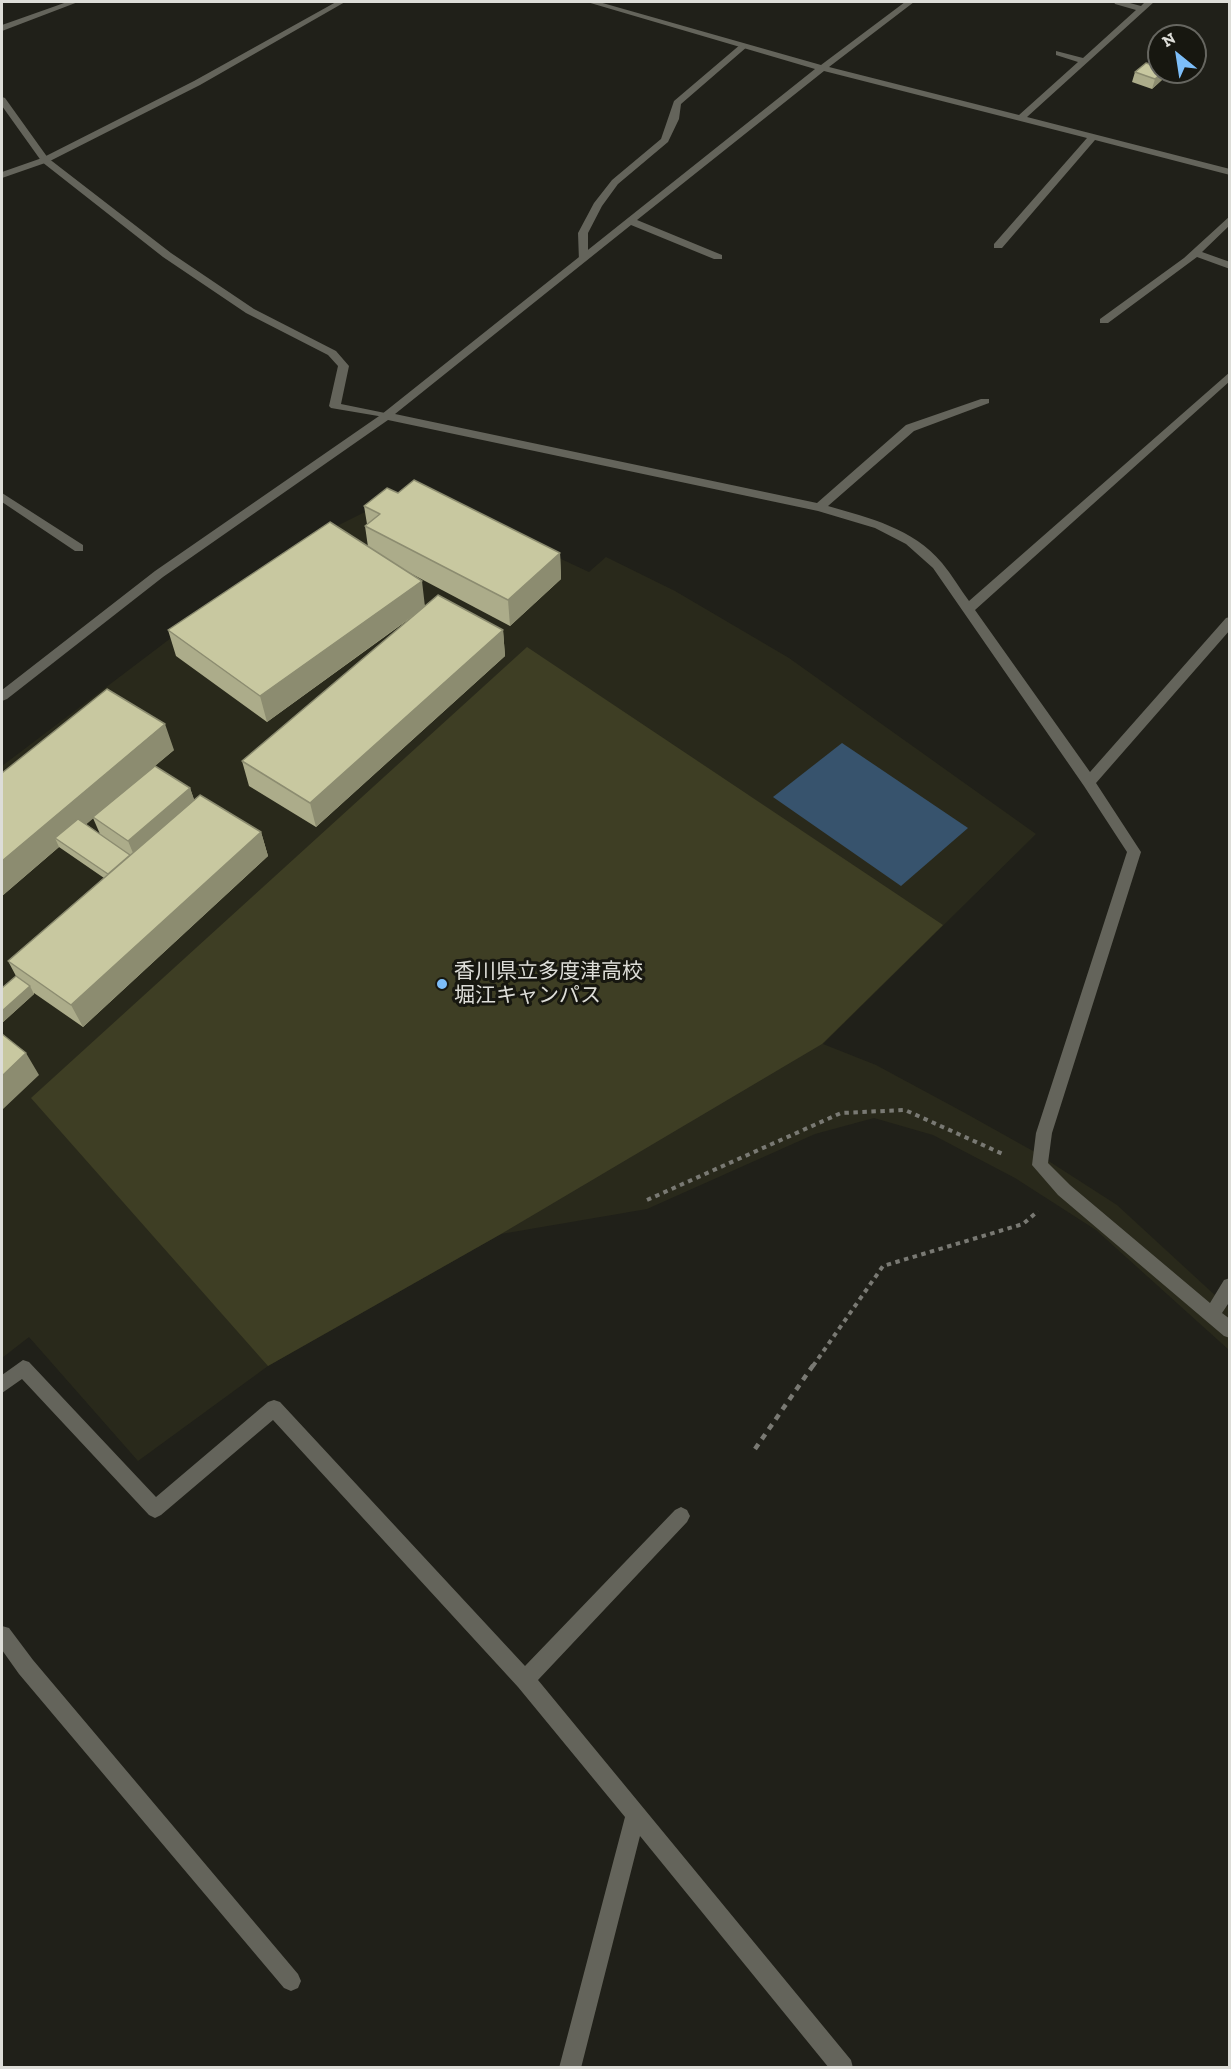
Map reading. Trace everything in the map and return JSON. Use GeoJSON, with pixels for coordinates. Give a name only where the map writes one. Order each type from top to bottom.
{"type":"FeatureCollection","features":[{"type":"Feature","properties":{"kind":"street"},"geometry":{"type":"LineString","coordinates":[[2,28],[74,2]]}},
{"type":"Feature","properties":{"kind":"street"},"geometry":{"type":"LineString","coordinates":[[2,175],[45,160],[197,83],[342,2]]}},
{"type":"Feature","properties":{"kind":"street"},"geometry":{"type":"LineString","coordinates":[[591,2],[822,68],[1091,139],[1230,172]]}},
{"type":"Feature","properties":{"kind":"street"},"geometry":{"type":"LineString","coordinates":[[2,696],[159,574],[386,416],[822,68],[910,2]]}},
{"type":"Feature","properties":{"kind":"street"},"geometry":{"type":"LineString","coordinates":[[1118,2],[1142,9]]}},
{"type":"Feature","properties":{"kind":"street"},"geometry":{"type":"LineString","coordinates":[[1019,120],[1150,2]]}},
{"type":"Feature","properties":{"kind":"street"},"geometry":{"type":"LineString","coordinates":[[583,259],[583,232],[597,206],[615,183],[665,140],[674,119],[677,104],[744,45]]}},
{"type":"Feature","properties":{"kind":"street"},"geometry":{"type":"LineString","coordinates":[[1059,53],[1085,61]]}},
{"type":"Feature","properties":{"kind":"street"},"geometry":{"type":"LineString","coordinates":[[2,100],[45,160],[167,255],[241,305],[332,353],[344,366],[335,406],[819,507],[879,525],[910,541],[937,565],[1089,782],[1134,852],[1044,1132],[1040,1165],[1064,1190],[1230,1330]]}},
{"type":"Feature","properties":{"kind":"street"},"geometry":{"type":"LineString","coordinates":[[999,246],[1091,139]]}},
{"type":"Feature","properties":{"kind":"street"},"geometry":{"type":"LineString","coordinates":[[1104,321],[1196,253],[1230,219]]}},
{"type":"Feature","properties":{"kind":"street"},"geometry":{"type":"LineString","coordinates":[[630,221],[718,257]]}},
{"type":"Feature","properties":{"kind":"street"},"geometry":{"type":"LineString","coordinates":[[1196,253],[1230,266]]}},
{"type":"Feature","properties":{"kind":"street"},"geometry":{"type":"LineString","coordinates":[[967,610],[1230,375]]}},
{"type":"Feature","properties":{"kind":"street"},"geometry":{"type":"LineString","coordinates":[[819,507],[910,428],[985,402]]}},
{"type":"Feature","properties":{"kind":"street"},"geometry":{"type":"LineString","coordinates":[[2,498],[79,548]]}},
{"type":"Feature","properties":{"kind":"street"},"geometry":{"type":"LineString","coordinates":[[1089,782],[1230,621]]}},
{"type":"Feature","properties":{"kind":"street"},"geometry":{"type":"LineString","coordinates":[[1212,1315],[1230,1285]]}},
{"type":"Feature","properties":{"kind":"street"},"geometry":{"type":"LineString","coordinates":[[2,1385],[23,1368],[155,1509],[273,1408],[525,1680],[843,2067]]}},
{"type":"Feature","properties":{"kind":"street"},"geometry":{"type":"LineString","coordinates":[[525,1680],[681,1515]]}},
{"type":"Feature","properties":{"kind":"street"},"geometry":{"type":"LineString","coordinates":[[2,1635],[291,1981]]}},
{"type":"Feature","properties":{"kind":"street"},"geometry":{"type":"LineString","coordinates":[[570,2067],[635,1815]]}},
{"type":"Feature","properties":{"kind":"path"},"geometry":{"type":"LineString","coordinates":[[647,1200],[841,1113],[905,1110],[1016,1161],[1040,1165]]}},
{"type":"Feature","properties":{"kind":"path"},"geometry":{"type":"LineString","coordinates":[[755,1449],[883,1266],[1023,1224],[1064,1190]]}},
{"type":"Feature","properties":{"kind":"shaded area","name":"香川県立多度津高校 堀江キャンパス"},"geometry":{"type":"Polygon","coordinates":[[[411,489],[589,572],[606,557],[675,591],[789,658],[1036,834],[823,1044],[876,1065],[965,1113],[1033,1151],[1117,1205],[1230,1309],[1229,1350],[1096,1230],[1015,1178],[933,1135],[874,1118],[815,1134],[647,1209],[501,1234],[268,1366],[138,1461],[29,1337],[2,1358],[2,766],[171,638],[333,528],[411,489]]]}},
{"type":"Feature","properties":{"kind":"shaded area"},"geometry":{"type":"Polygon","coordinates":[[[527,647],[943,925],[822,1044],[501,1234],[268,1366],[31,1098],[527,647]]]}},
{"type":"Feature","properties":{"kind":"water"},"geometry":{"type":"Polygon","coordinates":[[[842,743],[968,828],[901,886],[773,797],[842,743]]]}},
{"type":"Feature","properties":{"kind":"building"},"geometry":{"type":"Polygon","coordinates":[[[1146,63],[1147,63],[1147,76],[1135,72],[1146,63]]]}},
{"type":"Feature","properties":{"kind":"building"},"geometry":{"type":"Polygon","coordinates":[[[414,480],[560,553],[508,600],[365,526],[380,514],[364,506],[387,488],[398,493],[414,480]]]}},
{"type":"Feature","properties":{"kind":"building"},"geometry":{"type":"Polygon","coordinates":[[[330,522],[422,581],[260,696],[168,630],[330,522]]]}},
{"type":"Feature","properties":{"kind":"building"},"geometry":{"type":"Polygon","coordinates":[[[438,595],[503,630],[310,803],[242,761],[438,595]]]}},
{"type":"Feature","properties":{"kind":"building"},"geometry":{"type":"Polygon","coordinates":[[[107,689],[165,724],[2,861],[2,773],[107,689]]]}},
{"type":"Feature","properties":{"kind":"building"},"geometry":{"type":"Polygon","coordinates":[[[155,766],[190,788],[128,841],[93,817],[155,766]]]}},
{"type":"Feature","properties":{"kind":"building"},"geometry":{"type":"Polygon","coordinates":[[[200,795],[261,832],[71,1005],[8,961],[200,795]]]}},
{"type":"Feature","properties":{"kind":"building"},"geometry":{"type":"Polygon","coordinates":[[[78,819],[130,855],[108,874],[55,838],[78,819]]]}},
{"type":"Feature","properties":{"kind":"building"},"geometry":{"type":"Polygon","coordinates":[[[16,976],[30,986],[2,1011],[2,988],[16,976]]]}},
{"type":"Feature","properties":{"kind":"building"},"geometry":{"type":"Polygon","coordinates":[[[2,1034],[26,1053],[2,1076],[2,1034]]]}},
{"type":"Feature","properties":{"kind":"place","name":"香川県立多度津高校 堀江キャンパス"},"geometry":{"type":"Point","coordinates":[442,984]}}]}
